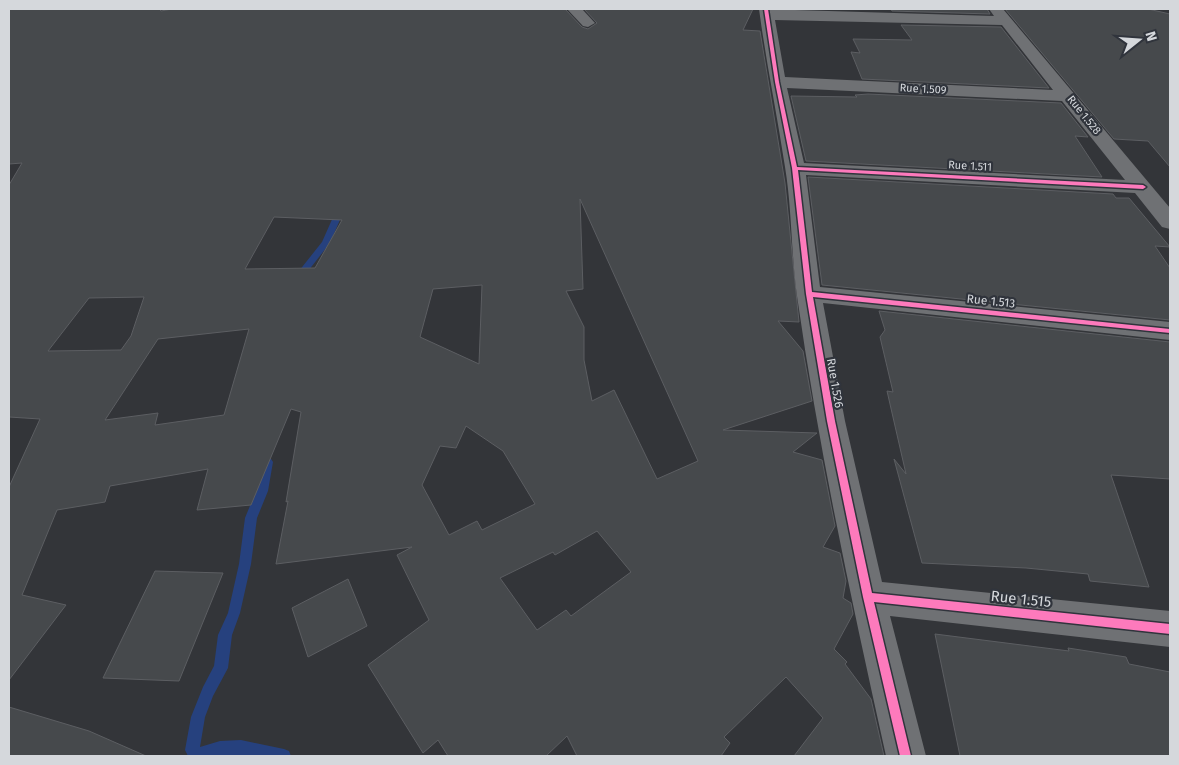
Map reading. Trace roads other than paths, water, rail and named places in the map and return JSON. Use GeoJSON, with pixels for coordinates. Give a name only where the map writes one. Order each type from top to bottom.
{"type":"FeatureCollection","features":[{"type":"Feature","properties":{"kind":"street"},"geometry":{"type":"LineString","coordinates":[[574,9],[588,22]]}},
{"type":"Feature","properties":{"kind":"street"},"geometry":{"type":"LineString","coordinates":[[766,12],[1000,15]]}},
{"type":"Feature","properties":{"kind":"street","name":"Rue 1.526"},"geometry":{"type":"LineString","coordinates":[[766,12],[795,168],[809,294],[831,421],[868,597],[906,756]]}},
{"type":"Feature","properties":{"kind":"street","name":"Rue 1.528"},"geometry":{"type":"LineString","coordinates":[[1000,15],[1144,187],[1170,222]]}},
{"type":"Feature","properties":{"kind":"street","name":"Rue 1.509"},"geometry":{"type":"LineString","coordinates":[[778,82],[1068,96]]}},
{"type":"Feature","properties":{"kind":"street","name":"Rue 1.511"},"geometry":{"type":"LineString","coordinates":[[795,168],[1144,187]]}},
{"type":"Feature","properties":{"kind":"street","name":"Rue 1.513"},"geometry":{"type":"LineString","coordinates":[[809,294],[1170,331]]}},
{"type":"Feature","properties":{"kind":"street","name":"Rue 1.515"},"geometry":{"type":"LineString","coordinates":[[868,597],[1170,629]]}},
{"type":"Feature","properties":{"kind":"waterway"},"geometry":{"type":"LineString","coordinates":[[298,278],[326,243],[341,208]]}},
{"type":"Feature","properties":{"kind":"waterway"},"geometry":{"type":"LineString","coordinates":[[267,462],[262,491],[251,518],[245,564],[234,613],[225,635],[221,668],[208,692],[198,717],[192,750],[198,756],[209,751],[241,747],[284,756]]}}]}
